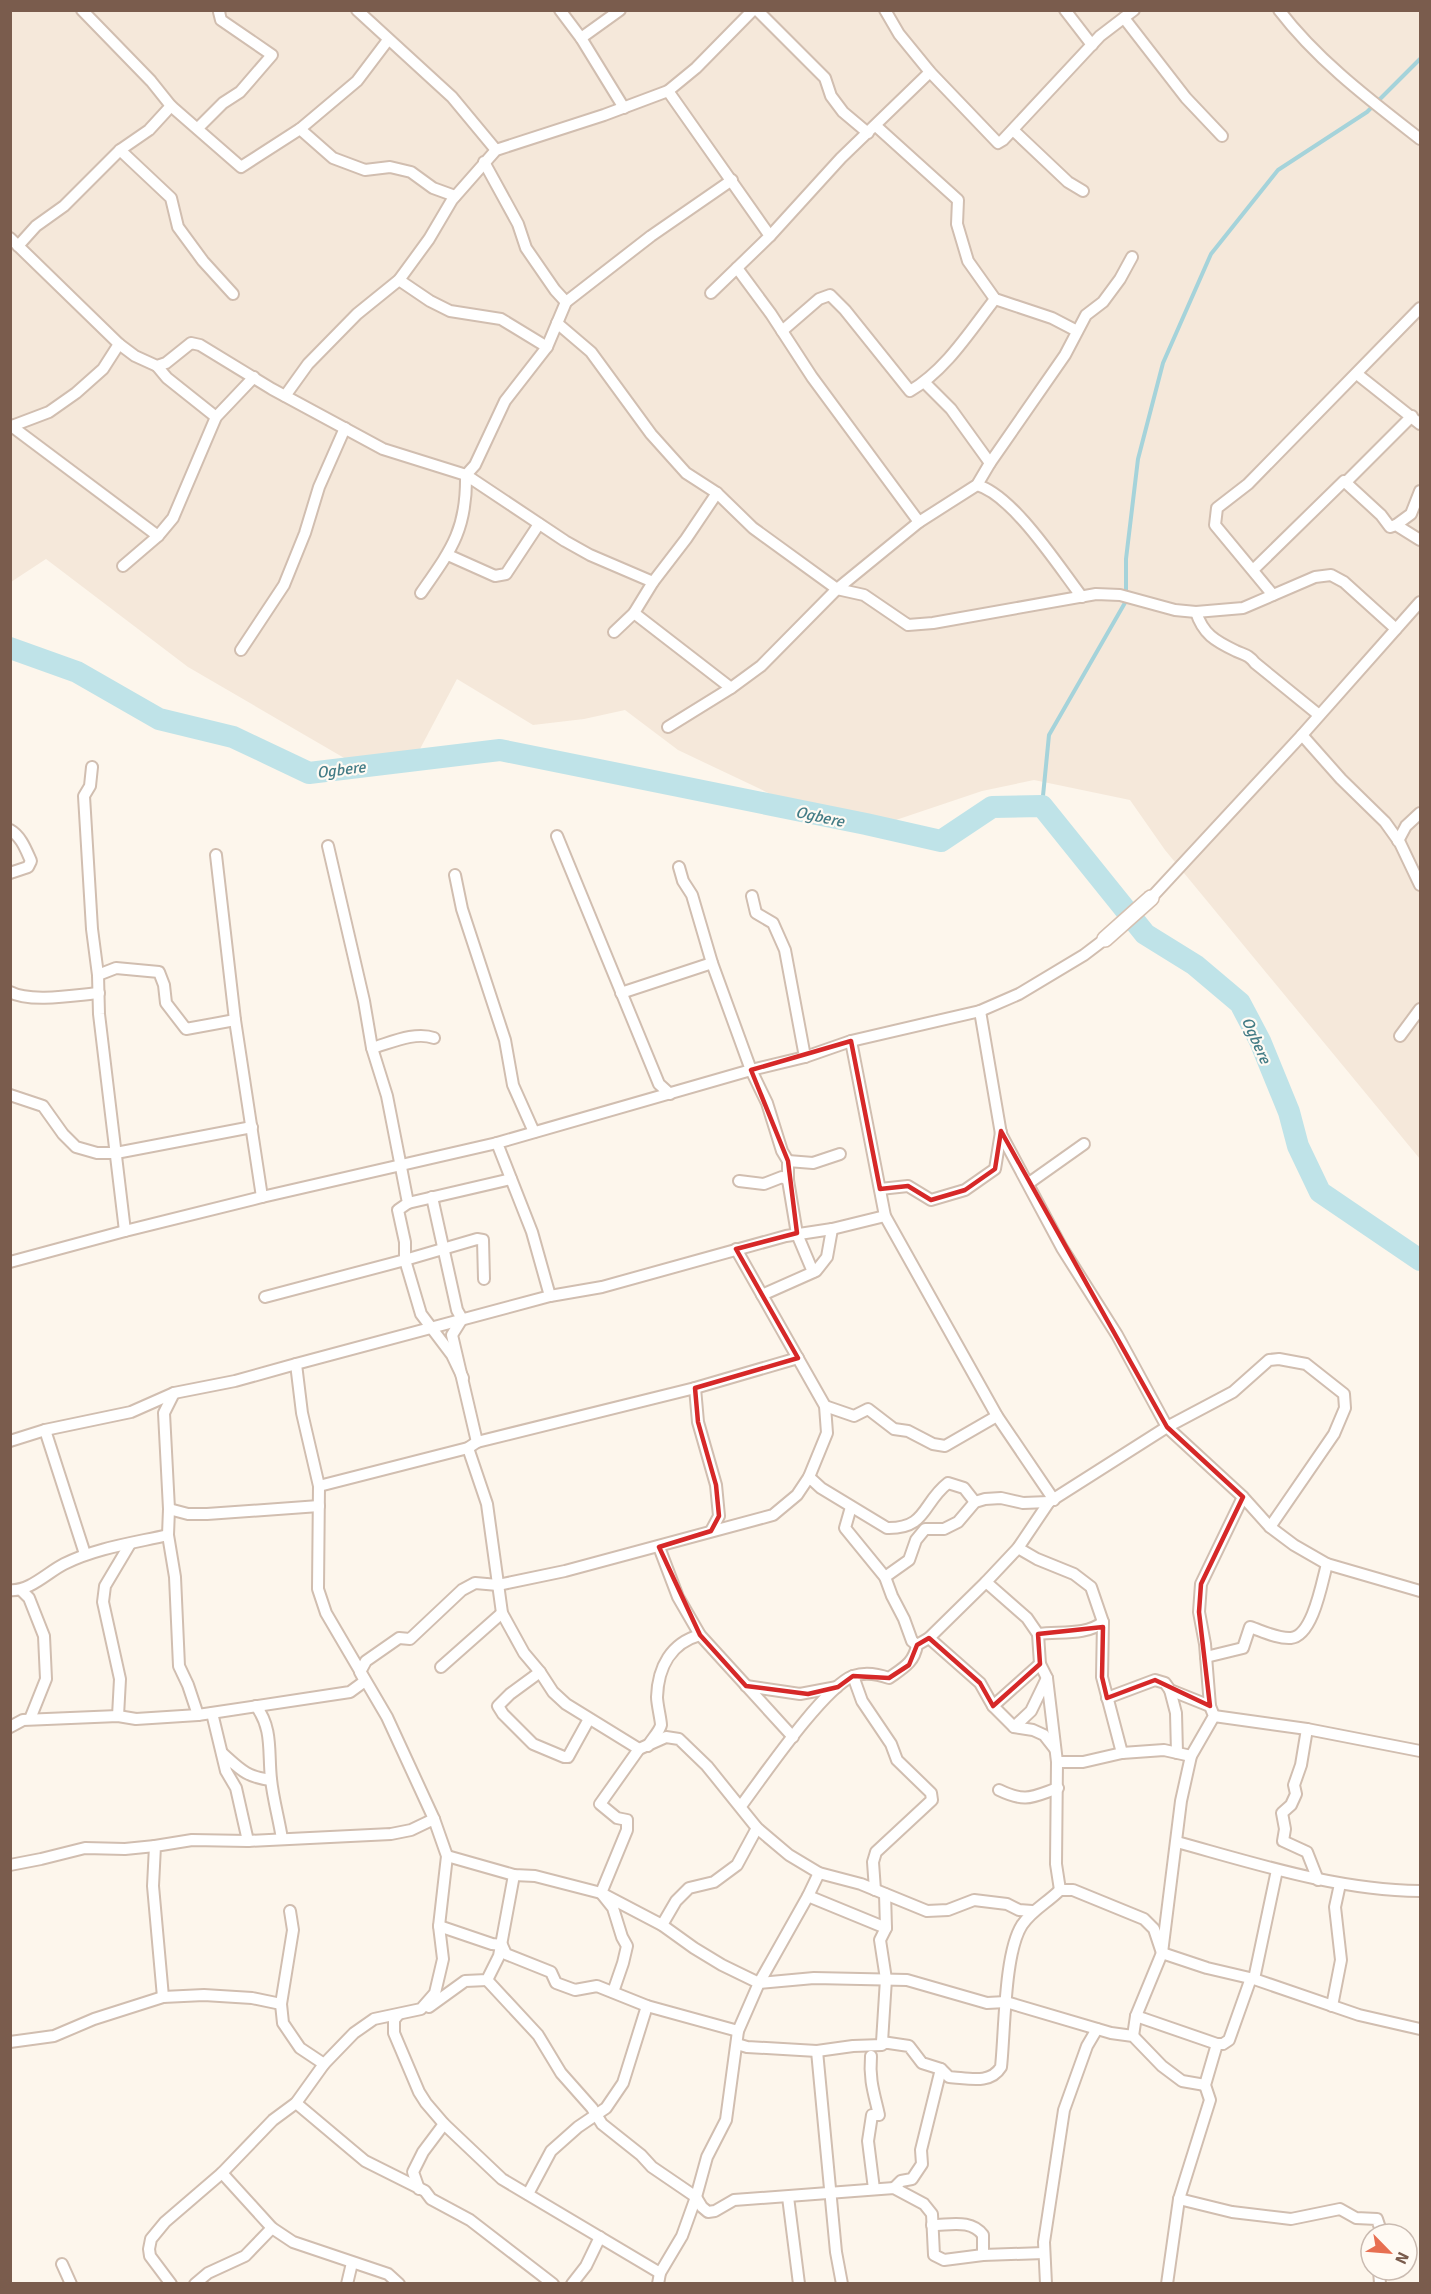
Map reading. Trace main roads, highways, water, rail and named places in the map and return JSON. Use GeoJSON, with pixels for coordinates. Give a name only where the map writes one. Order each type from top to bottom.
{"type":"FeatureCollection","features":[{"type":"Feature","properties":{"kind":"waterway"},"geometry":{"type":"LineString","coordinates":[[1042,806],[1049,735],[1126,601],[1126,559],[1138,459],[1163,363],[1211,254],[1278,170],[1367,112],[1420,59]]}},
{"type":"Feature","properties":{"kind":"waterway","name":"Ogbere"},"geometry":{"type":"LineString","coordinates":[[10,648],[77,672],[159,719],[233,737],[309,773],[500,750],[941,841],[992,807],[1042,806],[1145,934],[1195,965],[1240,1003],[1260,1041],[1289,1112],[1298,1146],[1320,1192],[1420,1260]]}}]}
